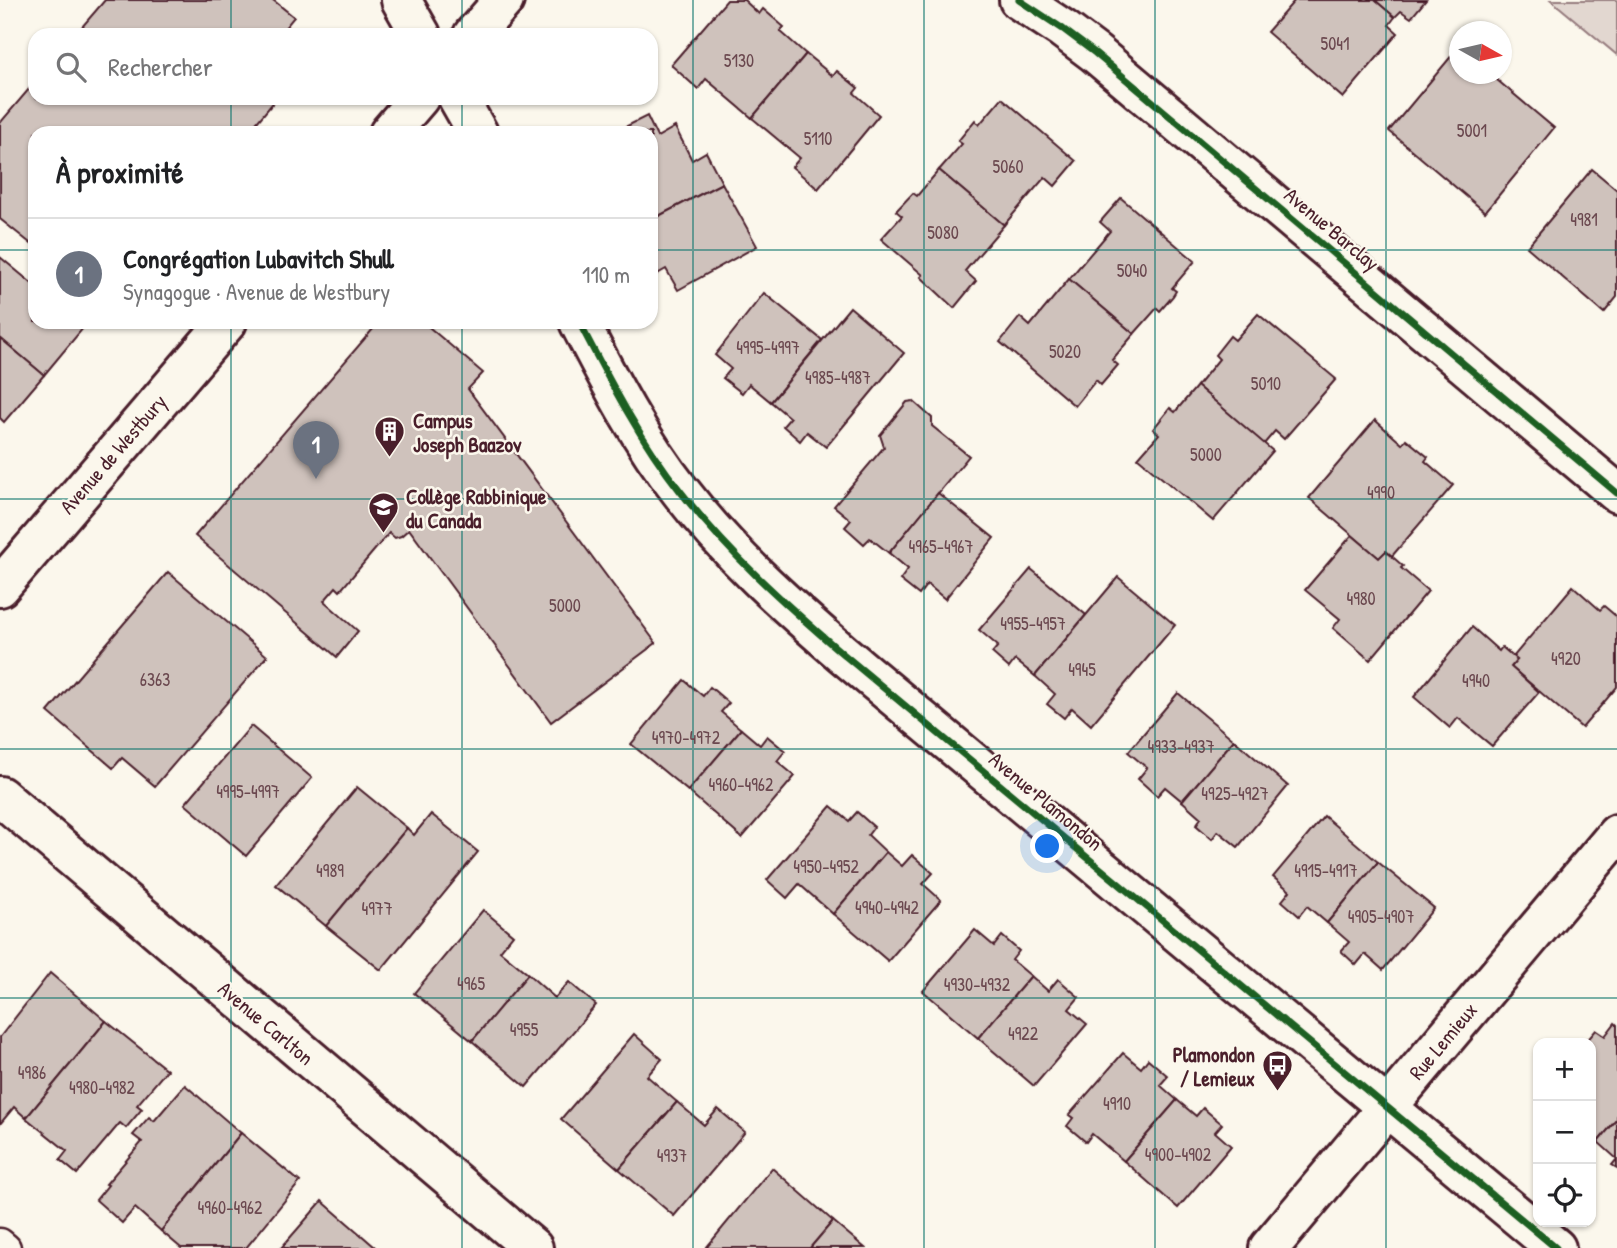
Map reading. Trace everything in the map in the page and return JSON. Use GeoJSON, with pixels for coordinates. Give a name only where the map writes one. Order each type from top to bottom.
{"type":"FeatureCollection","features":[{"type":"Feature","properties":{"kind":"street"},"geometry":{"type":"LineString","coordinates":[[401,0],[417,28]]}},
{"type":"Feature","properties":{"kind":"street"},"geometry":{"type":"LineString","coordinates":[[480,28],[504,0]]}},
{"type":"Feature","properties":{"kind":"street","name":"Avenue Barclay"},"geometry":{"type":"LineString","coordinates":[[1019,0],[1095,53],[1617,493]]}},
{"type":"Feature","properties":{"kind":"street"},"geometry":{"type":"LineString","coordinates":[[395,126],[413,105]]}},
{"type":"Feature","properties":{"kind":"street"},"geometry":{"type":"LineString","coordinates":[[462,105],[474,126]]}},
{"type":"Feature","properties":{"kind":"street","name":"Avenue de Westbury"},"geometry":{"type":"LineString","coordinates":[[0,587],[221,329]]}},
{"type":"Feature","properties":{"kind":"street","name":"Avenue Plamondon"},"geometry":{"type":"LineString","coordinates":[[583,329],[620,399],[659,462],[700,516],[749,569],[844,654],[1556,1248]]}},
{"type":"Feature","properties":{"kind":"street","name":"Avenue Carlton"},"geometry":{"type":"LineString","coordinates":[[0,796],[533,1248]]}},
{"type":"Feature","properties":{"kind":"street","name":"Rue Lemieux"},"geometry":{"type":"LineString","coordinates":[[1269,1248],[1617,834]]}},
{"type":"Feature","properties":{"kind":"lane"},"geometry":{"type":"LineString","coordinates":[[0,1243],[6,1248]]}},
{"type":"Feature","properties":{"kind":"shaded area"},"geometry":{"type":"Polygon","coordinates":[[[1551,0],[1617,0],[1617,55],[1551,0]]]}},
{"type":"Feature","properties":{"kind":"building"},"geometry":{"type":"Polygon","coordinates":[[[105,0],[273,0],[294,17],[285,28],[81,28],[105,0]]]}},
{"type":"Feature","properties":{"kind":"building"},"geometry":{"type":"Polygon","coordinates":[[[727,0],[744,0],[759,14],[763,9],[784,27],[780,31],[806,54],[752,118],[706,79],[698,89],[671,65],[727,0]]]}},
{"type":"Feature","properties":{"kind":"building"},"geometry":{"type":"Polygon","coordinates":[[[1295,0],[1375,0],[1395,17],[1389,25],[1398,33],[1343,98],[1267,32],[1295,0]]]}},
{"type":"Feature","properties":{"kind":"building"},"geometry":{"type":"Polygon","coordinates":[[[1375,0],[1426,0],[1411,18],[1401,11],[1395,17],[1375,0]]]}},
{"type":"Feature","properties":{"kind":"building"},"geometry":{"type":"Polygon","coordinates":[[[806,54],[833,76],[837,71],[858,88],[854,93],[879,115],[818,189],[792,167],[800,158],[752,118],[806,54]]]}},
{"type":"Feature","properties":{"kind":"building"},"geometry":{"type":"Polygon","coordinates":[[[1449,59],[1449,84],[1502,84],[1554,128],[1485,212],[1389,131],[1449,59]]]}},
{"type":"Feature","properties":{"kind":"building"},"geometry":{"type":"Polygon","coordinates":[[[28,90],[28,105],[271,105],[254,126],[28,126],[28,241],[0,219],[0,123],[28,90]]]}},
{"type":"Feature","properties":{"kind":"building"},"geometry":{"type":"Polygon","coordinates":[[[1002,98],[1076,161],[1055,186],[1045,177],[1004,225],[939,170],[962,144],[958,141],[975,120],[979,125],[1002,98]]]}},
{"type":"Feature","properties":{"kind":"building"},"geometry":{"type":"Polygon","coordinates":[[[647,116],[652,126],[627,126],[647,116]]]}},
{"type":"Feature","properties":{"kind":"building"},"geometry":{"type":"Polygon","coordinates":[[[675,127],[692,160],[706,152],[722,183],[658,216],[658,136],[675,127]]]}},
{"type":"Feature","properties":{"kind":"building"},"geometry":{"type":"Polygon","coordinates":[[[1592,169],[1617,190],[1617,297],[1604,313],[1527,247],[1592,169]]]}},
{"type":"Feature","properties":{"kind":"building"},"geometry":{"type":"Polygon","coordinates":[[[939,170],[1004,225],[965,271],[976,281],[954,308],[921,277],[923,275],[881,239],[902,216],[896,211],[913,193],[917,196],[939,170]]]}},
{"type":"Feature","properties":{"kind":"building"},"geometry":{"type":"Polygon","coordinates":[[[722,183],[757,246],[678,290],[666,269],[658,274],[658,216],[722,183]]]}},
{"type":"Feature","properties":{"kind":"building"},"geometry":{"type":"Polygon","coordinates":[[[1121,198],[1195,261],[1172,288],[1176,291],[1173,296],[1160,311],[1157,308],[1134,334],[1069,279],[1110,231],[1100,222],[1121,198]]]}},
{"type":"Feature","properties":{"kind":"building"},"geometry":{"type":"Polygon","coordinates":[[[0,257],[28,280],[28,329],[82,329],[44,375],[0,338],[0,257]]]}},
{"type":"Feature","properties":{"kind":"building"},"geometry":{"type":"Polygon","coordinates":[[[1069,279],[1134,334],[1112,360],[1118,365],[1101,385],[1096,380],[1075,406],[1000,342],[1020,317],[1030,326],[1069,279]]]}},
{"type":"Feature","properties":{"kind":"building"},"geometry":{"type":"Polygon","coordinates":[[[764,293],[822,340],[771,402],[749,384],[742,393],[723,378],[731,369],[715,355],[764,293]]]}},
{"type":"Feature","properties":{"kind":"building"},"geometry":{"type":"Polygon","coordinates":[[[850,307],[904,353],[826,447],[807,432],[800,441],[783,426],[790,418],[771,402],[850,307]]]}},
{"type":"Feature","properties":{"kind":"building"},"geometry":{"type":"Polygon","coordinates":[[[1258,314],[1336,379],[1284,439],[1275,431],[1264,444],[1197,386],[1219,359],[1215,355],[1230,336],[1235,340],[1258,314]]]}},
{"type":"Feature","properties":{"kind":"building","name":"Campus Joseph Baazov"},"geometry":{"type":"Polygon","coordinates":[[[373,329],[431,329],[483,373],[468,389],[656,643],[551,722],[409,529],[395,538],[389,533],[340,591],[336,587],[324,601],[358,631],[337,657],[195,536],[373,329]]]}},
{"type":"Feature","properties":{"kind":"building"},"geometry":{"type":"Polygon","coordinates":[[[0,338],[44,375],[4,422],[0,418],[0,338]]]}},
{"type":"Feature","properties":{"kind":"building"},"geometry":{"type":"Polygon","coordinates":[[[1197,386],[1273,451],[1213,521],[1138,458],[1159,434],[1153,429],[1170,408],[1175,412],[1197,386]]]}},
{"type":"Feature","properties":{"kind":"building"},"geometry":{"type":"Polygon","coordinates":[[[913,401],[932,418],[932,426],[969,456],[889,553],[870,538],[864,544],[845,527],[851,520],[834,506],[884,447],[880,435],[907,402],[913,401]]]}},
{"type":"Feature","properties":{"kind":"building"},"geometry":{"type":"Polygon","coordinates":[[[1375,420],[1402,444],[1406,439],[1428,457],[1425,461],[1453,485],[1392,556],[1386,551],[1379,558],[1309,498],[1375,420]]]}},
{"type":"Feature","properties":{"kind":"building"},"geometry":{"type":"Polygon","coordinates":[[[938,493],[994,538],[945,599],[927,584],[919,595],[900,580],[908,569],[889,553],[938,493]]]}},
{"type":"Feature","properties":{"kind":"building"},"geometry":{"type":"Polygon","coordinates":[[[1352,535],[1379,558],[1386,551],[1428,591],[1370,660],[1333,628],[1340,619],[1305,590],[1352,535]]]}},
{"type":"Feature","properties":{"kind":"building"},"geometry":{"type":"Polygon","coordinates":[[[1031,569],[1086,615],[1035,676],[1015,660],[1009,668],[992,653],[998,646],[979,630],[1031,569]]]}},
{"type":"Feature","properties":{"kind":"building"},"geometry":{"type":"Polygon","coordinates":[[[168,572],[267,656],[155,786],[122,758],[113,768],[48,712],[168,572]]]}},
{"type":"Feature","properties":{"kind":"building"},"geometry":{"type":"Polygon","coordinates":[[[1118,577],[1175,625],[1091,725],[1072,708],[1064,718],[1047,704],[1055,694],[1035,676],[1118,577]]]}},
{"type":"Feature","properties":{"kind":"building"},"geometry":{"type":"Polygon","coordinates":[[[1573,586],[1600,610],[1604,606],[1617,617],[1617,687],[1582,728],[1511,667],[1517,660],[1513,657],[1573,586]]]}},
{"type":"Feature","properties":{"kind":"building"},"geometry":{"type":"Polygon","coordinates":[[[1472,627],[1499,651],[1502,647],[1517,660],[1511,667],[1539,692],[1492,746],[1458,718],[1450,728],[1414,697],[1472,627]]]}},
{"type":"Feature","properties":{"kind":"building"},"geometry":{"type":"Polygon","coordinates":[[[684,680],[703,696],[710,687],[729,703],[721,712],[741,729],[688,791],[631,744],[684,680]]]}},
{"type":"Feature","properties":{"kind":"building"},"geometry":{"type":"Polygon","coordinates":[[[1178,693],[1234,740],[1182,801],[1165,787],[1157,796],[1138,779],[1147,768],[1128,752],[1178,693]]]}},
{"type":"Feature","properties":{"kind":"building"},"geometry":{"type":"Polygon","coordinates":[[[251,726],[312,778],[246,856],[185,804],[251,726]]]}},
{"type":"Feature","properties":{"kind":"building"},"geometry":{"type":"Polygon","coordinates":[[[741,729],[760,745],[767,736],[785,751],[777,761],[795,776],[742,838],[688,791],[741,729]]]}},
{"type":"Feature","properties":{"kind":"building"},"geometry":{"type":"Polygon","coordinates":[[[1234,740],[1288,786],[1238,847],[1218,831],[1212,839],[1196,825],[1201,818],[1182,801],[1234,740]]]}},
{"type":"Feature","properties":{"kind":"building"},"geometry":{"type":"Polygon","coordinates":[[[357,787],[407,828],[326,926],[276,885],[357,787]]]}},
{"type":"Feature","properties":{"kind":"building"},"geometry":{"type":"Polygon","coordinates":[[[831,806],[849,821],[857,812],[874,827],[868,835],[886,852],[833,914],[799,884],[787,898],[767,880],[831,806]]]}},
{"type":"Feature","properties":{"kind":"building"},"geometry":{"type":"Polygon","coordinates":[[[431,814],[478,852],[381,970],[326,926],[407,828],[414,835],[431,814]]]}},
{"type":"Feature","properties":{"kind":"building"},"geometry":{"type":"Polygon","coordinates":[[[1324,816],[1378,862],[1327,923],[1307,906],[1299,916],[1282,901],[1290,891],[1273,877],[1324,816]]]}},
{"type":"Feature","properties":{"kind":"building"},"geometry":{"type":"Polygon","coordinates":[[[886,852],[902,866],[912,855],[933,873],[923,884],[941,900],[888,961],[833,914],[886,852]]]}},
{"type":"Feature","properties":{"kind":"building"},"geometry":{"type":"Polygon","coordinates":[[[1378,862],[1434,908],[1383,970],[1365,954],[1356,965],[1341,951],[1349,942],[1327,923],[1378,862]]]}},
{"type":"Feature","properties":{"kind":"building"},"geometry":{"type":"Polygon","coordinates":[[[483,910],[513,935],[500,951],[528,974],[472,1041],[414,993],[483,910]]]}},
{"type":"Feature","properties":{"kind":"building"},"geometry":{"type":"Polygon","coordinates":[[[975,930],[994,946],[1002,936],[1019,951],[1012,960],[1031,976],[978,1038],[923,991],[975,930]]]}},
{"type":"Feature","properties":{"kind":"building"},"geometry":{"type":"Polygon","coordinates":[[[50,973],[106,1021],[26,1118],[14,1107],[0,1124],[0,1037],[50,973]]]}},
{"type":"Feature","properties":{"kind":"building"},"geometry":{"type":"Polygon","coordinates":[[[528,974],[555,998],[569,982],[596,1005],[526,1087],[472,1041],[528,974]]]}},
{"type":"Feature","properties":{"kind":"building"},"geometry":{"type":"Polygon","coordinates":[[[1031,976],[1048,991],[1058,979],[1079,997],[1069,1009],[1087,1024],[1034,1086],[978,1038],[1031,976]]]}},
{"type":"Feature","properties":{"kind":"building"},"geometry":{"type":"Polygon","coordinates":[[[106,1021],[167,1070],[137,1105],[142,1109],[126,1128],[120,1123],[77,1174],[60,1160],[67,1151],[26,1118],[106,1021]]]}},
{"type":"Feature","properties":{"kind":"building"},"geometry":{"type":"Polygon","coordinates":[[[1615,1023],[1617,1119],[1598,1142],[1596,1038],[1589,1038],[1596,1030],[1605,1036],[1615,1023]]]}},
{"type":"Feature","properties":{"kind":"building"},"geometry":{"type":"Polygon","coordinates":[[[634,1034],[662,1059],[647,1076],[677,1102],[619,1169],[561,1119],[634,1034]]]}},
{"type":"Feature","properties":{"kind":"building"},"geometry":{"type":"Polygon","coordinates":[[[1123,1053],[1141,1068],[1148,1059],[1168,1076],[1160,1085],[1177,1100],[1124,1161],[1092,1134],[1086,1142],[1067,1126],[1073,1118],[1069,1115],[1123,1053]]]}},
{"type":"Feature","properties":{"kind":"building"},"geometry":{"type":"Polygon","coordinates":[[[185,1085],[241,1133],[161,1231],[135,1208],[122,1223],[96,1200],[108,1185],[106,1184],[142,1142],[133,1135],[149,1117],[154,1121],[185,1085]]]}},
{"type":"Feature","properties":{"kind":"building"},"geometry":{"type":"Polygon","coordinates":[[[1177,1100],[1196,1116],[1203,1108],[1222,1124],[1215,1132],[1231,1146],[1178,1208],[1124,1161],[1177,1100]]]}},
{"type":"Feature","properties":{"kind":"building"},"geometry":{"type":"Polygon","coordinates":[[[677,1102],[704,1125],[718,1109],[745,1132],[674,1216],[619,1169],[677,1102]]]}},
{"type":"Feature","properties":{"kind":"building"},"geometry":{"type":"Polygon","coordinates":[[[1617,1119],[1617,1159],[1598,1142],[1617,1119]]]}},
{"type":"Feature","properties":{"kind":"building"},"geometry":{"type":"Polygon","coordinates":[[[241,1133],[300,1182],[246,1248],[181,1248],[161,1231],[241,1133]]]}},
{"type":"Feature","properties":{"kind":"building"},"geometry":{"type":"Polygon","coordinates":[[[772,1168],[833,1221],[810,1248],[706,1248],[772,1168]]]}},
{"type":"Feature","properties":{"kind":"building"},"geometry":{"type":"Polygon","coordinates":[[[322,1201],[375,1247],[375,1248],[281,1248],[322,1201]]]}},
{"type":"Feature","properties":{"kind":"building"},"geometry":{"type":"Polygon","coordinates":[[[833,1221],[865,1248],[810,1248],[833,1221]]]}},
{"type":"Feature","properties":{"kind":"cycle path"},"geometry":{"type":"LineString","coordinates":[[1019,0],[1095,53],[1617,493]]}},
{"type":"Feature","properties":{"kind":"cycle path"},"geometry":{"type":"LineString","coordinates":[[583,329],[626,409],[666,472],[718,536],[779,597],[843,654],[1556,1248]]}},
{"type":"Feature","properties":{"kind":"place","name":"Campus Joseph Baazov"},"geometry":{"type":"Point","coordinates":[390,459]}},
{"type":"Feature","properties":{"kind":"place","name":"Congrégation Lubavitch Shull"},"geometry":{"type":"Point","coordinates":[316,479]}},
{"type":"Feature","properties":{"kind":"place","name":"Collège Rabbinique du Canada"},"geometry":{"type":"Point","coordinates":[383,535]}},
{"type":"Feature","properties":{"kind":"place","name":"Plamondon / Lemieux"},"geometry":{"type":"Point","coordinates":[1278,1093]}}]}
